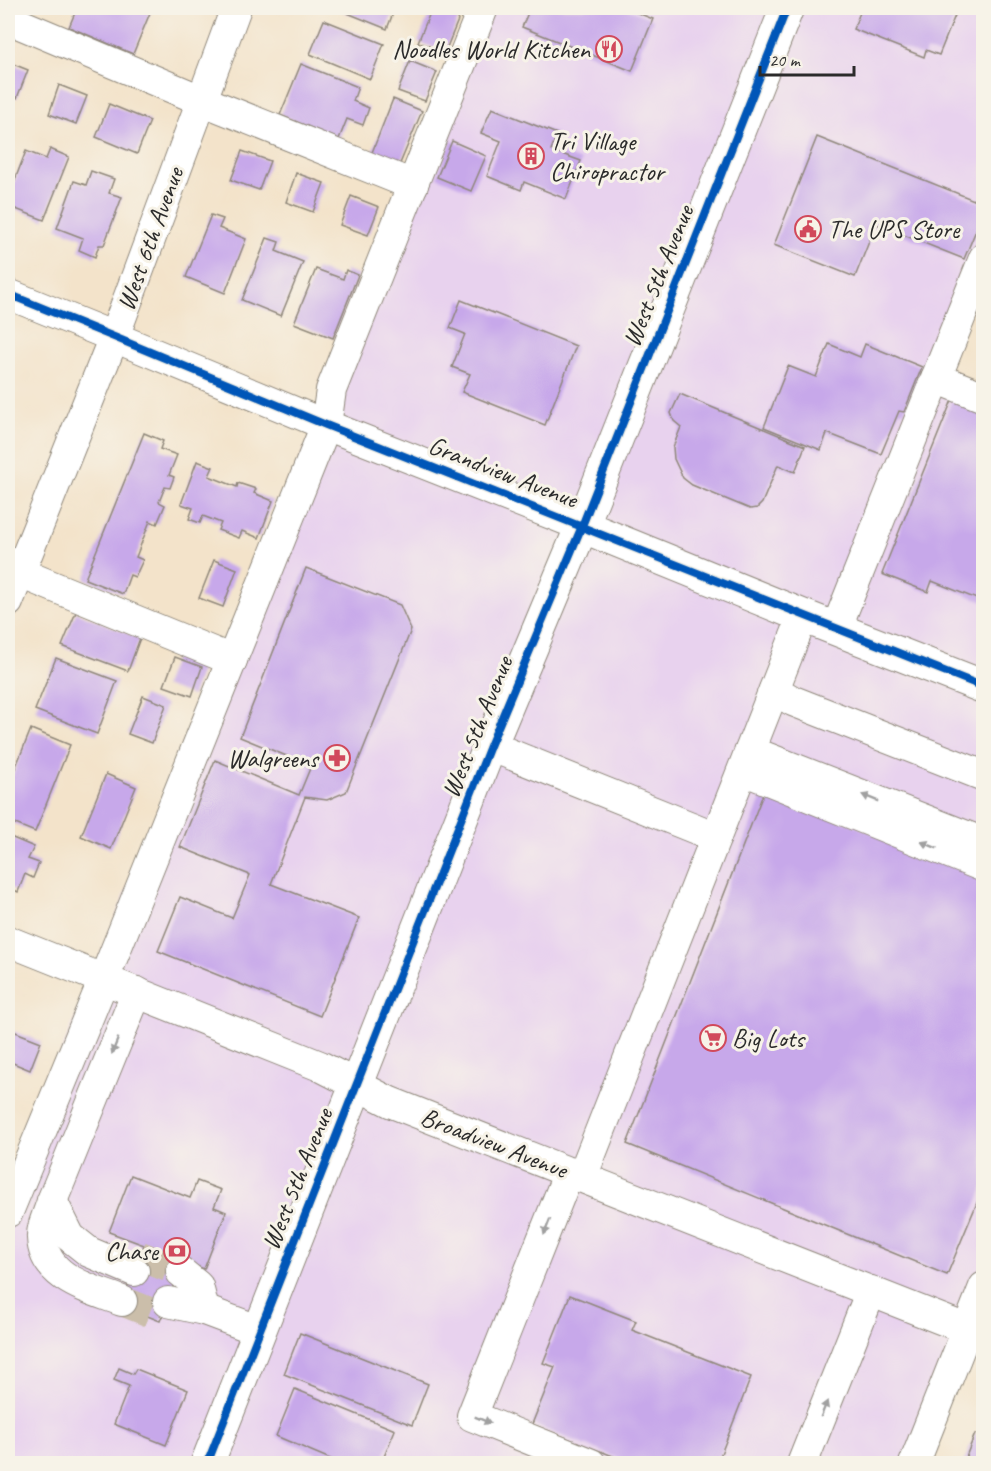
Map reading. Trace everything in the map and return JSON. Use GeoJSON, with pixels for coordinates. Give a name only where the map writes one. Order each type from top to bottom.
{"type":"FeatureCollection","features":[{"type":"Feature","properties":{"kind":"main road","name":"West 5th Avenue"},"geometry":{"type":"LineString","coordinates":[[207,1464],[490,746],[582,526],[787,8]]}},
{"type":"Feature","properties":{"kind":"main road","name":"Grandview Avenue"},"geometry":{"type":"LineString","coordinates":[[582,526],[984,687]]}},
{"type":"Feature","properties":{"kind":"street","name":"West 6th Avenue"},"geometry":{"type":"LineString","coordinates":[[8,602],[13,571],[114,336],[236,8]]}},
{"type":"Feature","properties":{"kind":"street"},"geometry":{"type":"LineString","coordinates":[[8,1212],[326,425],[331,390],[483,8]]}},
{"type":"Feature","properties":{"kind":"street"},"geometry":{"type":"LineString","coordinates":[[8,19],[413,185]]}},
{"type":"Feature","properties":{"kind":"street"},"geometry":{"type":"LineString","coordinates":[[836,629],[984,258]]}},
{"type":"Feature","properties":{"kind":"street","name":"Grandview Avenue"},"geometry":{"type":"LineString","coordinates":[[8,294],[326,425],[582,526]]}},
{"type":"Feature","properties":{"kind":"street"},"geometry":{"type":"LineString","coordinates":[[936,378],[984,397]]}},
{"type":"Feature","properties":{"kind":"street"},"geometry":{"type":"LineString","coordinates":[[13,571],[232,660]]}},
{"type":"Feature","properties":{"kind":"street"},"geometry":{"type":"LineString","coordinates":[[585,1462],[471,1416],[576,1175],[716,837],[803,616]]}},
{"type":"Feature","properties":{"kind":"street"},"geometry":{"type":"LineString","coordinates":[[774,690],[793,701],[984,777]]}},
{"type":"Feature","properties":{"kind":"street"},"geometry":{"type":"LineString","coordinates":[[490,746],[716,837]]}},
{"type":"Feature","properties":{"kind":"street"},"geometry":{"type":"LineString","coordinates":[[746,761],[984,843]]}},
{"type":"Feature","properties":{"kind":"street"},"geometry":{"type":"LineString","coordinates":[[746,761],[984,867]]}},
{"type":"Feature","properties":{"kind":"street","name":"Broadview Avenue"},"geometry":{"type":"LineString","coordinates":[[8,941],[315,1064],[390,1102],[975,1332]]}},
{"type":"Feature","properties":{"kind":"street"},"geometry":{"type":"LineString","coordinates":[[52,1201],[74,1224],[97,1239],[131,1279],[69,1280],[49,1264],[42,1237],[52,1201],[137,992]]}},
{"type":"Feature","properties":{"kind":"street"},"geometry":{"type":"LineString","coordinates":[[204,1310],[198,1286],[172,1294],[184,1321],[204,1310],[260,1331]]}},
{"type":"Feature","properties":{"kind":"street"},"geometry":{"type":"LineString","coordinates":[[914,1464],[975,1332],[984,1287]]}},
{"type":"Feature","properties":{"kind":"street"},"geometry":{"type":"LineString","coordinates":[[802,1464],[872,1291]]}},
{"type":"Feature","properties":{"kind":"shaded area"},"geometry":{"type":"Polygon","coordinates":[[[483,8],[983,8],[983,251],[931,381],[983,403],[983,1278],[909,1463],[8,1464],[8,1184],[483,8]]]}},
{"type":"Feature","properties":{"kind":"building"},"geometry":{"type":"Polygon","coordinates":[[[77,8],[152,8],[133,54],[69,27],[77,8]]]}},
{"type":"Feature","properties":{"kind":"building"},"geometry":{"type":"Polygon","coordinates":[[[335,8],[395,8],[387,29],[335,8]]]}},
{"type":"Feature","properties":{"kind":"building"},"geometry":{"type":"Polygon","coordinates":[[[432,8],[463,8],[445,52],[418,42],[432,8]]]}},
{"type":"Feature","properties":{"kind":"building","name":"Noodles World Kitchen"},"geometry":{"type":"Polygon","coordinates":[[[530,8],[625,8],[653,19],[632,71],[522,27],[530,8]]]}},
{"type":"Feature","properties":{"kind":"building"},"geometry":{"type":"Polygon","coordinates":[[[862,8],[958,8],[939,55],[926,50],[924,57],[853,29],[862,8]]]}},
{"type":"Feature","properties":{"kind":"building"},"geometry":{"type":"Polygon","coordinates":[[[324,20],[384,44],[370,79],[310,54],[324,20]]]}},
{"type":"Feature","properties":{"kind":"building"},"geometry":{"type":"Polygon","coordinates":[[[410,61],[437,72],[425,101],[398,91],[410,61]]]}},
{"type":"Feature","properties":{"kind":"building"},"geometry":{"type":"Polygon","coordinates":[[[8,62],[28,70],[17,98],[8,95],[8,62]]]}},
{"type":"Feature","properties":{"kind":"building"},"geometry":{"type":"Polygon","coordinates":[[[301,64],[358,87],[353,101],[369,108],[363,125],[347,119],[339,139],[280,115],[301,64]]]}},
{"type":"Feature","properties":{"kind":"building"},"geometry":{"type":"Polygon","coordinates":[[[59,85],[87,96],[76,124],[49,114],[59,85]]]}},
{"type":"Feature","properties":{"kind":"building"},"geometry":{"type":"Polygon","coordinates":[[[393,99],[422,111],[399,166],[371,155],[393,99]]]}},
{"type":"Feature","properties":{"kind":"building"},"geometry":{"type":"Polygon","coordinates":[[[109,104],[150,121],[137,154],[96,137],[109,104]]]}},
{"type":"Feature","properties":{"kind":"building","name":"Tri Village Chiropractor"},"geometry":{"type":"Polygon","coordinates":[[[492,108],[557,134],[551,150],[581,161],[566,199],[524,182],[521,190],[487,176],[501,141],[481,133],[492,108]]]}},
{"type":"Feature","properties":{"kind":"building"},"geometry":{"type":"Polygon","coordinates":[[[817,137],[984,204],[984,211],[964,259],[876,224],[855,277],[774,245],[817,137]]]}},
{"type":"Feature","properties":{"kind":"building"},"geometry":{"type":"Polygon","coordinates":[[[452,141],[486,156],[471,191],[437,177],[452,141]]]}},
{"type":"Feature","properties":{"kind":"building"},"geometry":{"type":"Polygon","coordinates":[[[50,149],[69,157],[44,220],[8,206],[8,198],[26,151],[46,159],[50,149]]]}},
{"type":"Feature","properties":{"kind":"building"},"geometry":{"type":"Polygon","coordinates":[[[242,151],[270,161],[259,190],[231,180],[242,151]]]}},
{"type":"Feature","properties":{"kind":"building"},"geometry":{"type":"Polygon","coordinates":[[[91,171],[114,179],[109,193],[122,197],[104,245],[99,245],[95,257],[79,250],[83,238],[57,228],[74,181],[86,185],[91,171]]]}},
{"type":"Feature","properties":{"kind":"building"},"geometry":{"type":"Polygon","coordinates":[[[296,173],[324,183],[313,212],[286,202],[296,173]]]}},
{"type":"Feature","properties":{"kind":"building"},"geometry":{"type":"Polygon","coordinates":[[[351,196],[379,207],[368,235],[340,225],[351,196]]]}},
{"type":"Feature","properties":{"kind":"building"},"geometry":{"type":"Polygon","coordinates":[[[211,215],[223,219],[219,228],[246,239],[225,293],[186,277],[211,215]]]}},
{"type":"Feature","properties":{"kind":"building"},"geometry":{"type":"Polygon","coordinates":[[[267,238],[279,242],[276,251],[303,262],[281,316],[242,300],[267,238]]]}},
{"type":"Feature","properties":{"kind":"building"},"geometry":{"type":"Polygon","coordinates":[[[316,269],[343,279],[346,270],[358,275],[333,338],[294,323],[316,269]]]}},
{"type":"Feature","properties":{"kind":"building"},"geometry":{"type":"Polygon","coordinates":[[[461,300],[576,346],[545,425],[462,392],[470,374],[452,367],[465,334],[450,328],[461,300]]]}},
{"type":"Feature","properties":{"kind":"building"},"geometry":{"type":"Polygon","coordinates":[[[829,344],[860,357],[865,344],[922,367],[904,412],[899,411],[881,454],[827,433],[821,450],[764,427],[788,366],[816,377],[829,344]]]}},
{"type":"Feature","properties":{"kind":"building"},"geometry":{"type":"Polygon","coordinates":[[[680,394],[805,446],[795,472],[778,465],[762,503],[757,508],[750,509],[692,485],[683,478],[674,459],[673,447],[681,427],[674,421],[671,413],[680,394]]]}},
{"type":"Feature","properties":{"kind":"building"},"geometry":{"type":"Polygon","coordinates":[[[954,395],[984,407],[984,495],[979,505],[984,507],[984,602],[932,581],[928,592],[882,574],[954,395]]]}},
{"type":"Feature","properties":{"kind":"building"},"geometry":{"type":"Polygon","coordinates":[[[144,433],[163,441],[160,449],[177,455],[169,475],[174,477],[170,488],[165,487],[159,502],[165,505],[157,524],[150,521],[136,557],[143,560],[135,577],[130,575],[123,594],[85,579],[144,433]]]}},
{"type":"Feature","properties":{"kind":"building"},"geometry":{"type":"Polygon","coordinates":[[[197,461],[213,467],[209,476],[237,487],[238,483],[256,489],[254,493],[273,501],[259,538],[242,531],[239,538],[218,530],[221,523],[203,516],[200,523],[189,519],[193,508],[181,504],[197,461]]]}},
{"type":"Feature","properties":{"kind":"building"},"geometry":{"type":"Polygon","coordinates":[[[214,560],[237,569],[223,607],[199,598],[214,560]]]}},
{"type":"Feature","properties":{"kind":"building"},"geometry":{"type":"Polygon","coordinates":[[[306,568],[400,605],[411,630],[346,792],[327,800],[305,797],[271,884],[359,918],[320,1016],[158,951],[180,897],[232,918],[250,875],[180,847],[215,760],[299,795],[311,766],[240,737],[306,568]]]}},
{"type":"Feature","properties":{"kind":"building"},"geometry":{"type":"Polygon","coordinates":[[[76,612],[140,638],[128,671],[62,646],[76,612]]]}},
{"type":"Feature","properties":{"kind":"building"},"geometry":{"type":"Polygon","coordinates":[[[175,657],[202,667],[192,696],[164,686],[175,657]]]}},
{"type":"Feature","properties":{"kind":"building"},"geometry":{"type":"Polygon","coordinates":[[[56,658],[117,681],[97,734],[35,710],[56,658]]]}},
{"type":"Feature","properties":{"kind":"building"},"geometry":{"type":"Polygon","coordinates":[[[143,696],[166,705],[152,743],[128,734],[143,696]]]}},
{"type":"Feature","properties":{"kind":"building"},"geometry":{"type":"Polygon","coordinates":[[[31,729],[70,745],[35,832],[8,821],[8,786],[31,729]]]}},
{"type":"Feature","properties":{"kind":"building"},"geometry":{"type":"Polygon","coordinates":[[[106,774],[136,787],[111,849],[81,836],[106,774]]]}},
{"type":"Feature","properties":{"kind":"building"},"geometry":{"type":"Polygon","coordinates":[[[765,789],[984,879],[984,1186],[947,1275],[627,1144],[765,789]]]}},
{"type":"Feature","properties":{"kind":"building"},"geometry":{"type":"Polygon","coordinates":[[[8,836],[34,847],[28,859],[39,863],[33,878],[25,874],[18,892],[8,887],[8,836]]]}},
{"type":"Feature","properties":{"kind":"building"},"geometry":{"type":"Polygon","coordinates":[[[13,1031],[41,1042],[30,1070],[8,1061],[8,1044],[13,1031]]]}},
{"type":"Feature","properties":{"kind":"building","name":"Chase"},"geometry":{"type":"Polygon","coordinates":[[[131,1175],[190,1198],[197,1181],[221,1190],[214,1207],[226,1212],[204,1269],[184,1261],[160,1321],[120,1305],[144,1245],[109,1232],[131,1175]]]}},
{"type":"Feature","properties":{"kind":"building"},"geometry":{"type":"Polygon","coordinates":[[[570,1295],[636,1321],[632,1330],[751,1377],[717,1464],[633,1464],[532,1424],[555,1367],[543,1363],[570,1295]]]}},
{"type":"Feature","properties":{"kind":"building"},"geometry":{"type":"Polygon","coordinates":[[[300,1333],[428,1384],[412,1425],[284,1374],[300,1333]]]}},
{"type":"Feature","properties":{"kind":"building"},"geometry":{"type":"Polygon","coordinates":[[[119,1368],[133,1374],[136,1369],[188,1390],[166,1445],[114,1424],[129,1386],[114,1380],[119,1368]]]}},
{"type":"Feature","properties":{"kind":"building"},"geometry":{"type":"Polygon","coordinates":[[[295,1389],[395,1430],[381,1464],[342,1464],[276,1436],[295,1389]]]}},
{"type":"Feature","properties":{"kind":"building"},"geometry":{"type":"Polygon","coordinates":[[[982,1428],[984,1429],[984,1464],[963,1464],[975,1434],[979,1435],[982,1428]]]}},
{"type":"Feature","properties":{"kind":"tunnel"},"geometry":{"type":"LineString","coordinates":[[140,1256],[181,1272]]}},
{"type":"Feature","properties":{"kind":"tunnel"},"geometry":{"type":"LineString","coordinates":[[122,1301],[162,1317]]}},
{"type":"Feature","properties":{"kind":"cycle path"},"geometry":{"type":"LineString","coordinates":[[207,1464],[490,746],[582,526],[787,8]]}},
{"type":"Feature","properties":{"kind":"cycle path"},"geometry":{"type":"LineString","coordinates":[[8,294],[326,425],[984,687]]}},
{"type":"Feature","properties":{"kind":"place","name":"Noodles World Kitchen"},"geometry":{"type":"Point","coordinates":[609,49]}},
{"type":"Feature","properties":{"kind":"place","name":"Tri Village Chiropractor"},"geometry":{"type":"Point","coordinates":[531,156]}},
{"type":"Feature","properties":{"kind":"place","name":"The UPS Store"},"geometry":{"type":"Point","coordinates":[808,229]}},
{"type":"Feature","properties":{"kind":"place","name":"Walgreens"},"geometry":{"type":"Point","coordinates":[337,758]}},
{"type":"Feature","properties":{"kind":"place","name":"Big Lots"},"geometry":{"type":"Point","coordinates":[713,1038]}},
{"type":"Feature","properties":{"kind":"place","name":"Chase"},"geometry":{"type":"Point","coordinates":[177,1251]}}]}
